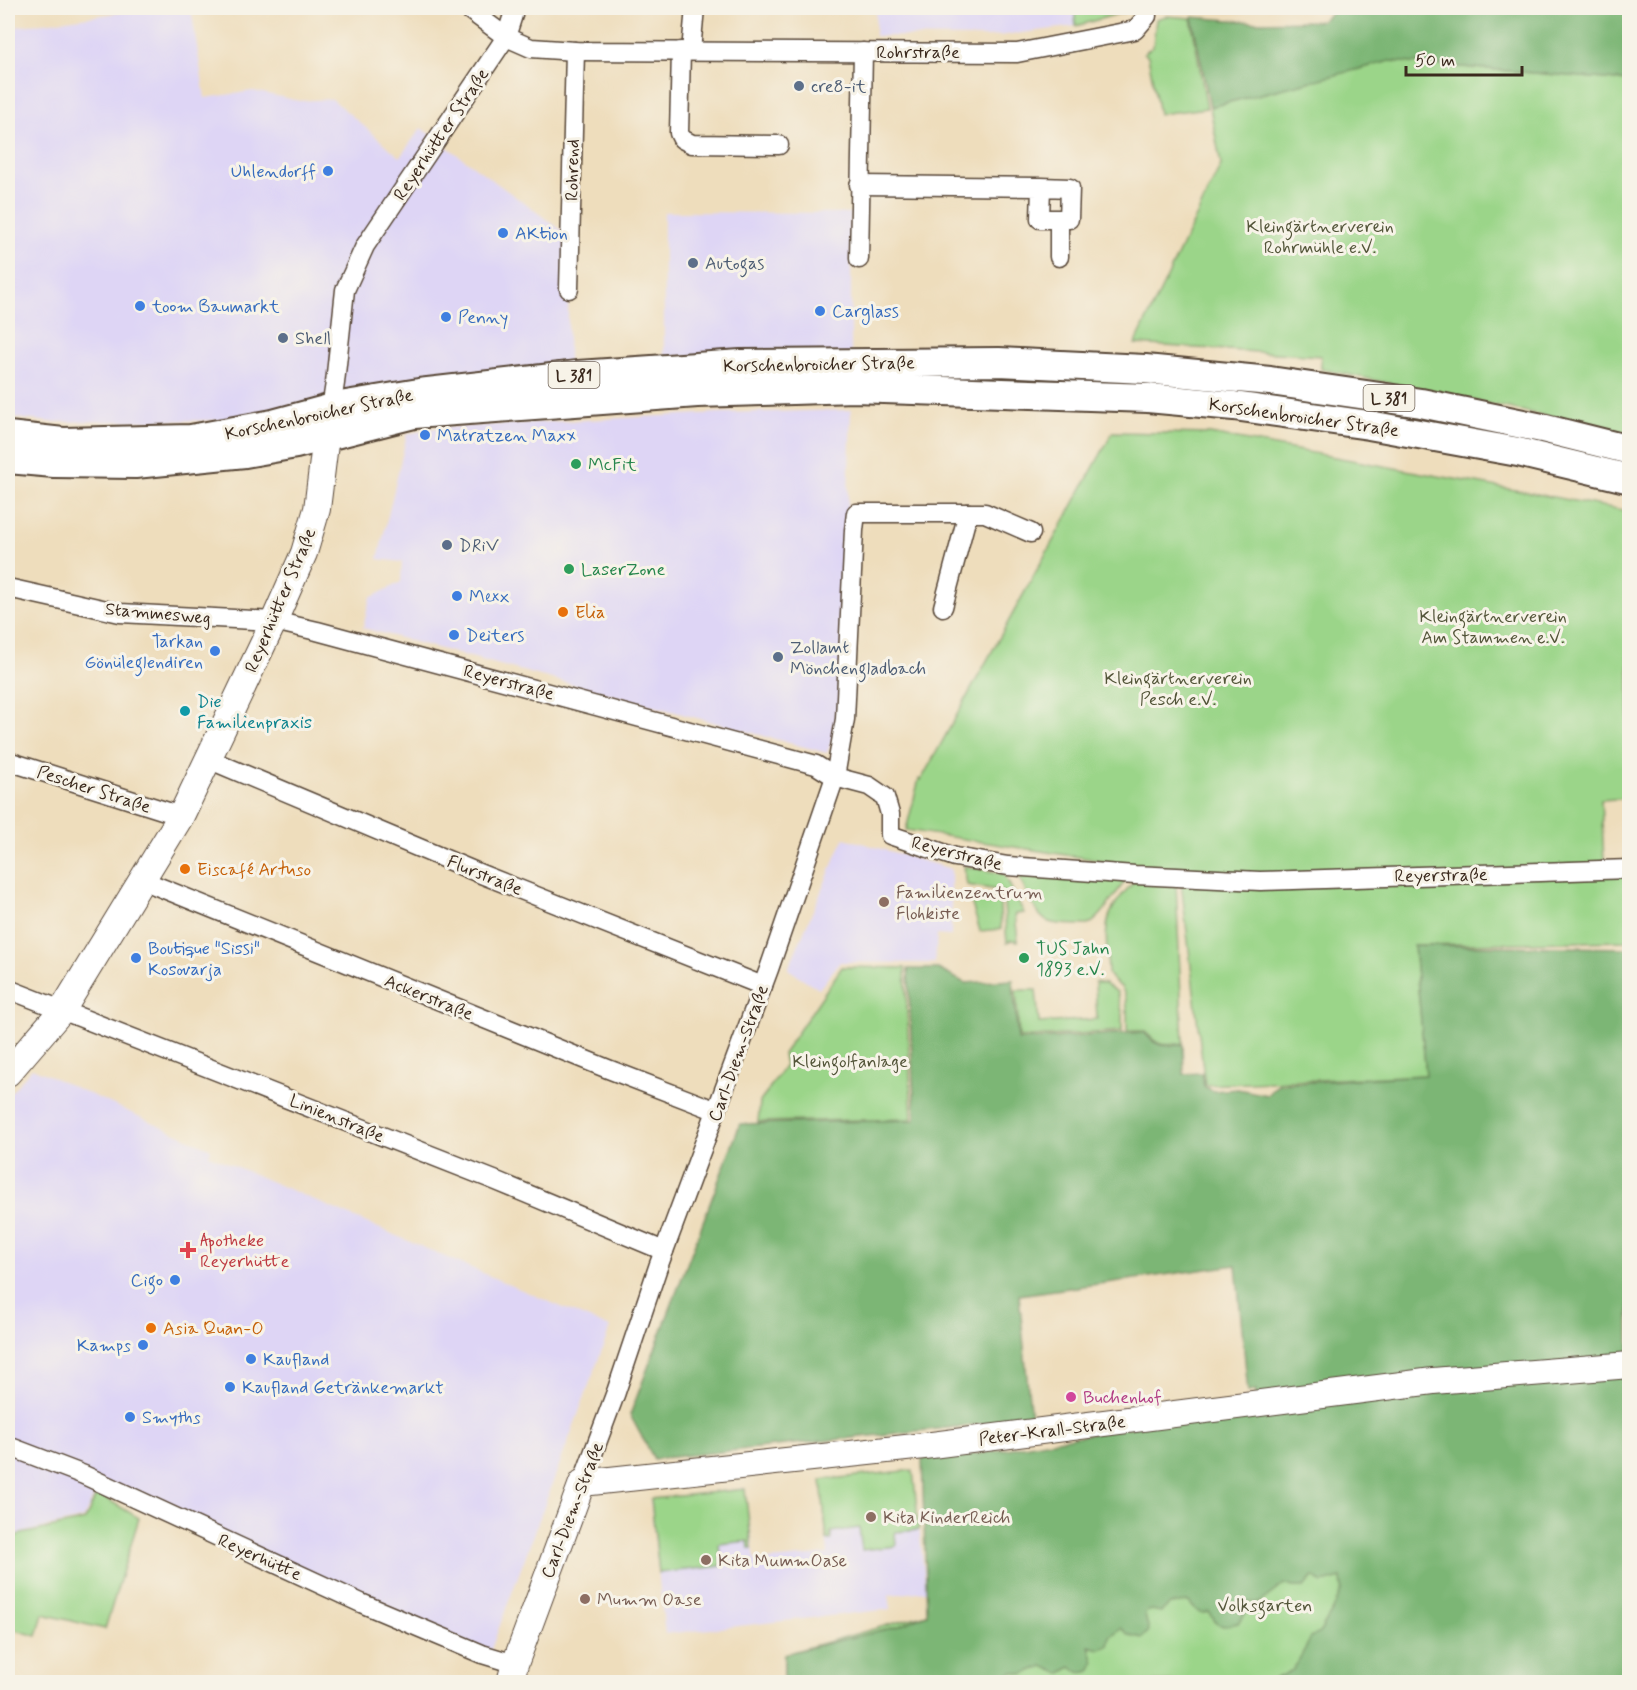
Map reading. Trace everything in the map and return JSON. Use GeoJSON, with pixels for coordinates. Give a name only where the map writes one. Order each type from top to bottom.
{"type":"FeatureCollection","features":[{"type":"Feature","properties":{"kind":"main road","name":"Korschenbroicher Straße"},"geometry":{"type":"LineString","coordinates":[[8,459],[54,463],[135,464],[245,453],[296,444],[328,422],[419,393],[578,375],[741,364],[999,362],[1145,369],[1270,381],[1432,405],[1542,428],[1629,450]]}},
{"type":"Feature","properties":{"kind":"main road","name":"Korschenbroicher Straße"},"geometry":{"type":"LineString","coordinates":[[8,436],[63,442],[191,439],[273,424],[328,422],[697,393],[866,389],[1148,398],[1234,406],[1380,427],[1518,452],[1629,479]]}},
{"type":"Feature","properties":{"kind":"street","name":"Rohrstraße"},"geometry":{"type":"LineString","coordinates":[[467,8],[506,37],[531,48],[575,51],[1017,53],[1135,30],[1147,16]]}},
{"type":"Feature","properties":{"kind":"street"},"geometry":{"type":"LineString","coordinates":[[506,37],[513,8]]}},
{"type":"Feature","properties":{"kind":"street"},"geometry":{"type":"LineString","coordinates":[[695,8],[686,51],[679,133],[682,139],[692,144],[779,146]]}},
{"type":"Feature","properties":{"kind":"street","name":"Reyerhütter Straße"},"geometry":{"type":"LineString","coordinates":[[8,1073],[63,1009],[181,816],[274,621],[304,553],[316,515],[335,383],[345,290],[365,246],[506,37]]}},
{"type":"Feature","properties":{"kind":"street","name":"Rohrend"},"geometry":{"type":"LineString","coordinates":[[569,289],[575,51]]}},
{"type":"Feature","properties":{"kind":"street"},"geometry":{"type":"LineString","coordinates":[[859,259],[863,52]]}},
{"type":"Feature","properties":{"kind":"street"},"geometry":{"type":"LineString","coordinates":[[859,185],[1041,187],[1070,188],[1069,219],[1040,219],[1041,187]]}},
{"type":"Feature","properties":{"kind":"street"},"geometry":{"type":"LineString","coordinates":[[1059,220],[1059,257]]}},
{"type":"Feature","properties":{"kind":"street","name":"Carl-Diem-Straße"},"geometry":{"type":"LineString","coordinates":[[512,1673],[616,1392],[664,1251],[763,986],[835,777],[845,719],[856,513],[985,513],[1031,533]]}},
{"type":"Feature","properties":{"kind":"street"},"geometry":{"type":"LineString","coordinates":[[943,607],[968,513]]}},
{"type":"Feature","properties":{"kind":"street","name":"Stammesweg"},"geometry":{"type":"LineString","coordinates":[[8,588],[120,613],[274,621]]}},
{"type":"Feature","properties":{"kind":"street","name":"Reyerstraße"},"geometry":{"type":"LineString","coordinates":[[274,621],[816,765],[835,777],[869,786],[885,797],[890,814],[890,835],[956,856],[1008,866],[1260,881],[1629,869]]}},
{"type":"Feature","properties":{"kind":"street","name":"Flurstraße"},"geometry":{"type":"LineString","coordinates":[[208,759],[481,874],[763,986]]}},
{"type":"Feature","properties":{"kind":"street","name":"Pescher Straße"},"geometry":{"type":"LineString","coordinates":[[8,761],[181,816]]}},
{"type":"Feature","properties":{"kind":"street","name":"Ackerstraße"},"geometry":{"type":"LineString","coordinates":[[142,880],[717,1111]]}},
{"type":"Feature","properties":{"kind":"street","name":"Linienstraße"},"geometry":{"type":"LineString","coordinates":[[8,989],[494,1180],[664,1251]]}},
{"type":"Feature","properties":{"kind":"street","name":"Peter-Krall-Straße"},"geometry":{"type":"LineString","coordinates":[[582,1483],[936,1444],[1433,1381],[1629,1365]]}},
{"type":"Feature","properties":{"kind":"street","name":"Reyerhütte"},"geometry":{"type":"LineString","coordinates":[[8,1446],[84,1475],[361,1603],[482,1654],[512,1673]]}},
{"type":"Feature","properties":{"kind":"shaded area"},"geometry":{"type":"Polygon","coordinates":[[[155,8],[191,8],[205,98],[253,91],[299,101],[332,99],[400,157],[421,128],[568,235],[568,366],[409,378],[249,420],[48,422],[8,417],[8,28],[155,8]]]}},
{"type":"Feature","properties":{"kind":"shaded area"},"geometry":{"type":"Polygon","coordinates":[[[876,8],[1074,8],[1076,26],[988,37],[875,36],[876,8]]]}},
{"type":"Feature","properties":{"kind":"shaded area"},"geometry":{"type":"Polygon","coordinates":[[[664,212],[851,213],[851,354],[664,358],[664,212]]]}},
{"type":"Feature","properties":{"kind":"shaded area"},"geometry":{"type":"Polygon","coordinates":[[[851,410],[840,720],[827,753],[363,628],[370,598],[401,582],[402,562],[378,559],[407,434],[436,428],[718,413],[851,410]]]}},
{"type":"Feature","properties":{"kind":"shaded area","name":"Familienzentrum Flohkiste"},"geometry":{"type":"Polygon","coordinates":[[[844,838],[951,869],[951,936],[937,935],[935,963],[840,962],[819,989],[788,969],[844,838]]]}},
{"type":"Feature","properties":{"kind":"shaded area"},"geometry":{"type":"Polygon","coordinates":[[[32,1068],[211,1149],[209,1155],[610,1328],[487,1660],[97,1488],[84,1518],[8,1536],[8,1096],[32,1068]]]}},
{"type":"Feature","properties":{"kind":"shaded area"},"geometry":{"type":"Polygon","coordinates":[[[913,1470],[926,1591],[889,1595],[891,1609],[665,1634],[650,1499],[745,1488],[755,1561],[828,1554],[821,1480],[913,1470]]]}},
{"type":"Feature","properties":{"kind":"green space"},"geometry":{"type":"Polygon","coordinates":[[[1074,8],[1138,8],[1076,26],[1074,8]]]}},
{"type":"Feature","properties":{"kind":"green space"},"geometry":{"type":"Polygon","coordinates":[[[1338,8],[1629,8],[1629,81],[1390,61],[1210,107],[1192,17],[1255,22],[1321,21],[1338,8]]]}},
{"type":"Feature","properties":{"kind":"green space"},"geometry":{"type":"Polygon","coordinates":[[[1166,16],[1191,18],[1207,108],[1159,114],[1148,56],[1144,53],[1153,46],[1156,19],[1166,16]]]}},
{"type":"Feature","properties":{"kind":"green space","name":"Kleingärtnerverein Rohrmühle e.V."},"geometry":{"type":"Polygon","coordinates":[[[1390,61],[1629,81],[1629,436],[1580,423],[1321,369],[1321,356],[1135,344],[1221,165],[1210,107],[1390,61]]]}},
{"type":"Feature","properties":{"kind":"green space","name":"Kleingärtnerverein Pesch e.V."},"geometry":{"type":"Polygon","coordinates":[[[1113,432],[1210,434],[1629,511],[1629,798],[1601,800],[1604,862],[1629,876],[1629,941],[1414,945],[1426,1075],[1205,1085],[1180,873],[906,830],[919,779],[921,780],[1113,432]]]}},
{"type":"Feature","properties":{"kind":"green space"},"geometry":{"type":"Polygon","coordinates":[[[964,866],[1004,874],[1024,913],[1015,914],[1018,941],[1011,940],[1007,943],[1003,891],[967,885],[964,866]]]}},
{"type":"Feature","properties":{"kind":"green space"},"geometry":{"type":"Polygon","coordinates":[[[1016,870],[1128,878],[1093,922],[1088,925],[1063,924],[1049,922],[1039,914],[1016,870]]]}},
{"type":"Feature","properties":{"kind":"green space"},"geometry":{"type":"Polygon","coordinates":[[[1137,879],[1176,882],[1183,1043],[1161,1044],[1145,1031],[1127,1031],[1124,992],[1108,973],[1106,943],[1108,921],[1117,902],[1137,879]]]}},
{"type":"Feature","properties":{"kind":"green space"},"geometry":{"type":"Polygon","coordinates":[[[970,898],[1000,903],[1001,929],[980,931],[970,898]]]}},
{"type":"Feature","properties":{"kind":"green space"},"geometry":{"type":"Polygon","coordinates":[[[1414,945],[1629,948],[1629,1682],[1268,1682],[1293,1670],[1311,1638],[1320,1632],[1342,1589],[1341,1578],[1323,1583],[1313,1577],[1304,1587],[1284,1584],[1259,1603],[1246,1602],[1246,1613],[1238,1623],[1224,1626],[1217,1624],[1209,1612],[1198,1611],[1189,1602],[1170,1604],[1161,1612],[1152,1610],[1145,1612],[1149,1631],[1142,1638],[1130,1635],[1121,1628],[1110,1637],[1108,1646],[1100,1649],[1089,1646],[1094,1663],[1090,1671],[1085,1672],[1078,1672],[1071,1667],[1060,1674],[1043,1666],[1024,1674],[1012,1672],[1008,1675],[1010,1682],[990,1682],[975,1673],[955,1675],[954,1682],[784,1682],[784,1654],[899,1626],[927,1614],[922,1459],[984,1453],[1255,1405],[1256,1390],[1248,1392],[1236,1265],[1019,1295],[1031,1419],[654,1459],[630,1415],[740,1124],[915,1120],[908,969],[938,969],[965,983],[1013,980],[1018,1040],[1144,1032],[1157,1044],[1170,1046],[1183,1044],[1184,1074],[1202,1073],[1204,1086],[1213,1091],[1238,1089],[1267,1095],[1278,1084],[1426,1075],[1414,945]]]}},
{"type":"Feature","properties":{"kind":"green space","name":"Kleingolfanlage"},"geometry":{"type":"Polygon","coordinates":[[[842,967],[905,968],[912,1119],[758,1122],[760,1102],[785,1065],[783,1054],[842,967]]]}},
{"type":"Feature","properties":{"kind":"green space"},"geometry":{"type":"Polygon","coordinates":[[[1095,982],[1105,984],[1117,992],[1122,1011],[1122,1031],[1019,1038],[1016,990],[1036,990],[1039,1023],[1097,1019],[1095,982]]]}},
{"type":"Feature","properties":{"kind":"green space"},"geometry":{"type":"Polygon","coordinates":[[[913,1470],[919,1530],[895,1532],[896,1546],[862,1550],[859,1528],[831,1532],[831,1540],[827,1540],[821,1480],[913,1470]]]}},
{"type":"Feature","properties":{"kind":"green space"},"geometry":{"type":"Polygon","coordinates":[[[745,1489],[752,1549],[749,1549],[748,1541],[719,1544],[721,1566],[659,1573],[651,1499],[745,1489]]]}},
{"type":"Feature","properties":{"kind":"green space"},"geometry":{"type":"Polygon","coordinates":[[[97,1493],[139,1518],[105,1629],[43,1614],[37,1636],[8,1628],[8,1537],[85,1520],[97,1493]]]}},
{"type":"Feature","properties":{"kind":"green space","name":"Volksgarten"},"geometry":{"type":"Polygon","coordinates":[[[1359,1501],[1328,1682],[784,1682],[784,1654],[927,1614],[1359,1501]]]}},
{"type":"Feature","properties":{"kind":"place","name":"cre8-it"},"geometry":{"type":"Point","coordinates":[799,86]}},
{"type":"Feature","properties":{"kind":"place","name":"Uhlendorff"},"geometry":{"type":"Point","coordinates":[328,171]}},
{"type":"Feature","properties":{"kind":"place","name":"AKtion"},"geometry":{"type":"Point","coordinates":[503,233]}},
{"type":"Feature","properties":{"kind":"place","name":"Autogas"},"geometry":{"type":"Point","coordinates":[693,263]}},
{"type":"Feature","properties":{"kind":"place","name":"toom Baumarkt"},"geometry":{"type":"Point","coordinates":[140,306]}},
{"type":"Feature","properties":{"kind":"place","name":"Carglass"},"geometry":{"type":"Point","coordinates":[820,311]}},
{"type":"Feature","properties":{"kind":"place","name":"Penny"},"geometry":{"type":"Point","coordinates":[446,317]}},
{"type":"Feature","properties":{"kind":"place","name":"Shell"},"geometry":{"type":"Point","coordinates":[283,338]}},
{"type":"Feature","properties":{"kind":"place","name":"Matratzen Maxx"},"geometry":{"type":"Point","coordinates":[425,435]}},
{"type":"Feature","properties":{"kind":"place","name":"McFit"},"geometry":{"type":"Point","coordinates":[576,464]}},
{"type":"Feature","properties":{"kind":"place","name":"DRiV"},"geometry":{"type":"Point","coordinates":[447,545]}},
{"type":"Feature","properties":{"kind":"place","name":"LaserZone"},"geometry":{"type":"Point","coordinates":[569,569]}},
{"type":"Feature","properties":{"kind":"place","name":"Mexx"},"geometry":{"type":"Point","coordinates":[457,596]}},
{"type":"Feature","properties":{"kind":"place","name":"Elia"},"geometry":{"type":"Point","coordinates":[563,612]}},
{"type":"Feature","properties":{"kind":"place","name":"Deiters"},"geometry":{"type":"Point","coordinates":[454,635]}},
{"type":"Feature","properties":{"kind":"place","name":"Tarkan Gönüleglendiren"},"geometry":{"type":"Point","coordinates":[215,651]}},
{"type":"Feature","properties":{"kind":"place","name":"Zollamt Mönchengladbach"},"geometry":{"type":"Point","coordinates":[778,657]}},
{"type":"Feature","properties":{"kind":"place","name":"Die Familienpraxis"},"geometry":{"type":"Point","coordinates":[185,711]}},
{"type":"Feature","properties":{"kind":"place","name":"Eiscafé Artuso"},"geometry":{"type":"Point","coordinates":[185,869]}},
{"type":"Feature","properties":{"kind":"place","name":"Familienzentrum Flohkiste"},"geometry":{"type":"Point","coordinates":[884,902]}},
{"type":"Feature","properties":{"kind":"place","name":"Boutique \"Sissi\" Kosovarja"},"geometry":{"type":"Point","coordinates":[136,958]}},
{"type":"Feature","properties":{"kind":"place","name":"TUS Jahn 1893 e.V."},"geometry":{"type":"Point","coordinates":[1024,958]}},
{"type":"Feature","properties":{"kind":"place","name":"Apotheke Reyerhütte"},"geometry":{"type":"Point","coordinates":[188,1250]}},
{"type":"Feature","properties":{"kind":"place","name":"Cigo"},"geometry":{"type":"Point","coordinates":[175,1280]}},
{"type":"Feature","properties":{"kind":"place","name":"Asia Quan-O"},"geometry":{"type":"Point","coordinates":[151,1328]}},
{"type":"Feature","properties":{"kind":"place","name":"Kamps"},"geometry":{"type":"Point","coordinates":[143,1345]}},
{"type":"Feature","properties":{"kind":"place","name":"Kaufland"},"geometry":{"type":"Point","coordinates":[251,1359]}},
{"type":"Feature","properties":{"kind":"place","name":"Kaufland Getränkemarkt"},"geometry":{"type":"Point","coordinates":[230,1387]}},
{"type":"Feature","properties":{"kind":"place","name":"Buchenhof"},"geometry":{"type":"Point","coordinates":[1071,1397]}},
{"type":"Feature","properties":{"kind":"place","name":"Smyths"},"geometry":{"type":"Point","coordinates":[130,1417]}},
{"type":"Feature","properties":{"kind":"place","name":"Kita KinderReich"},"geometry":{"type":"Point","coordinates":[871,1517]}},
{"type":"Feature","properties":{"kind":"place","name":"Kita MummOase"},"geometry":{"type":"Point","coordinates":[706,1560]}},
{"type":"Feature","properties":{"kind":"place","name":"Mumm Oase"},"geometry":{"type":"Point","coordinates":[585,1599]}},
{"type":"Feature","properties":{"kind":"park label","name":"Kleingärtnerverein Am Stammen e.V."},"geometry":{"type":"Point","coordinates":[1493,626]}}]}
